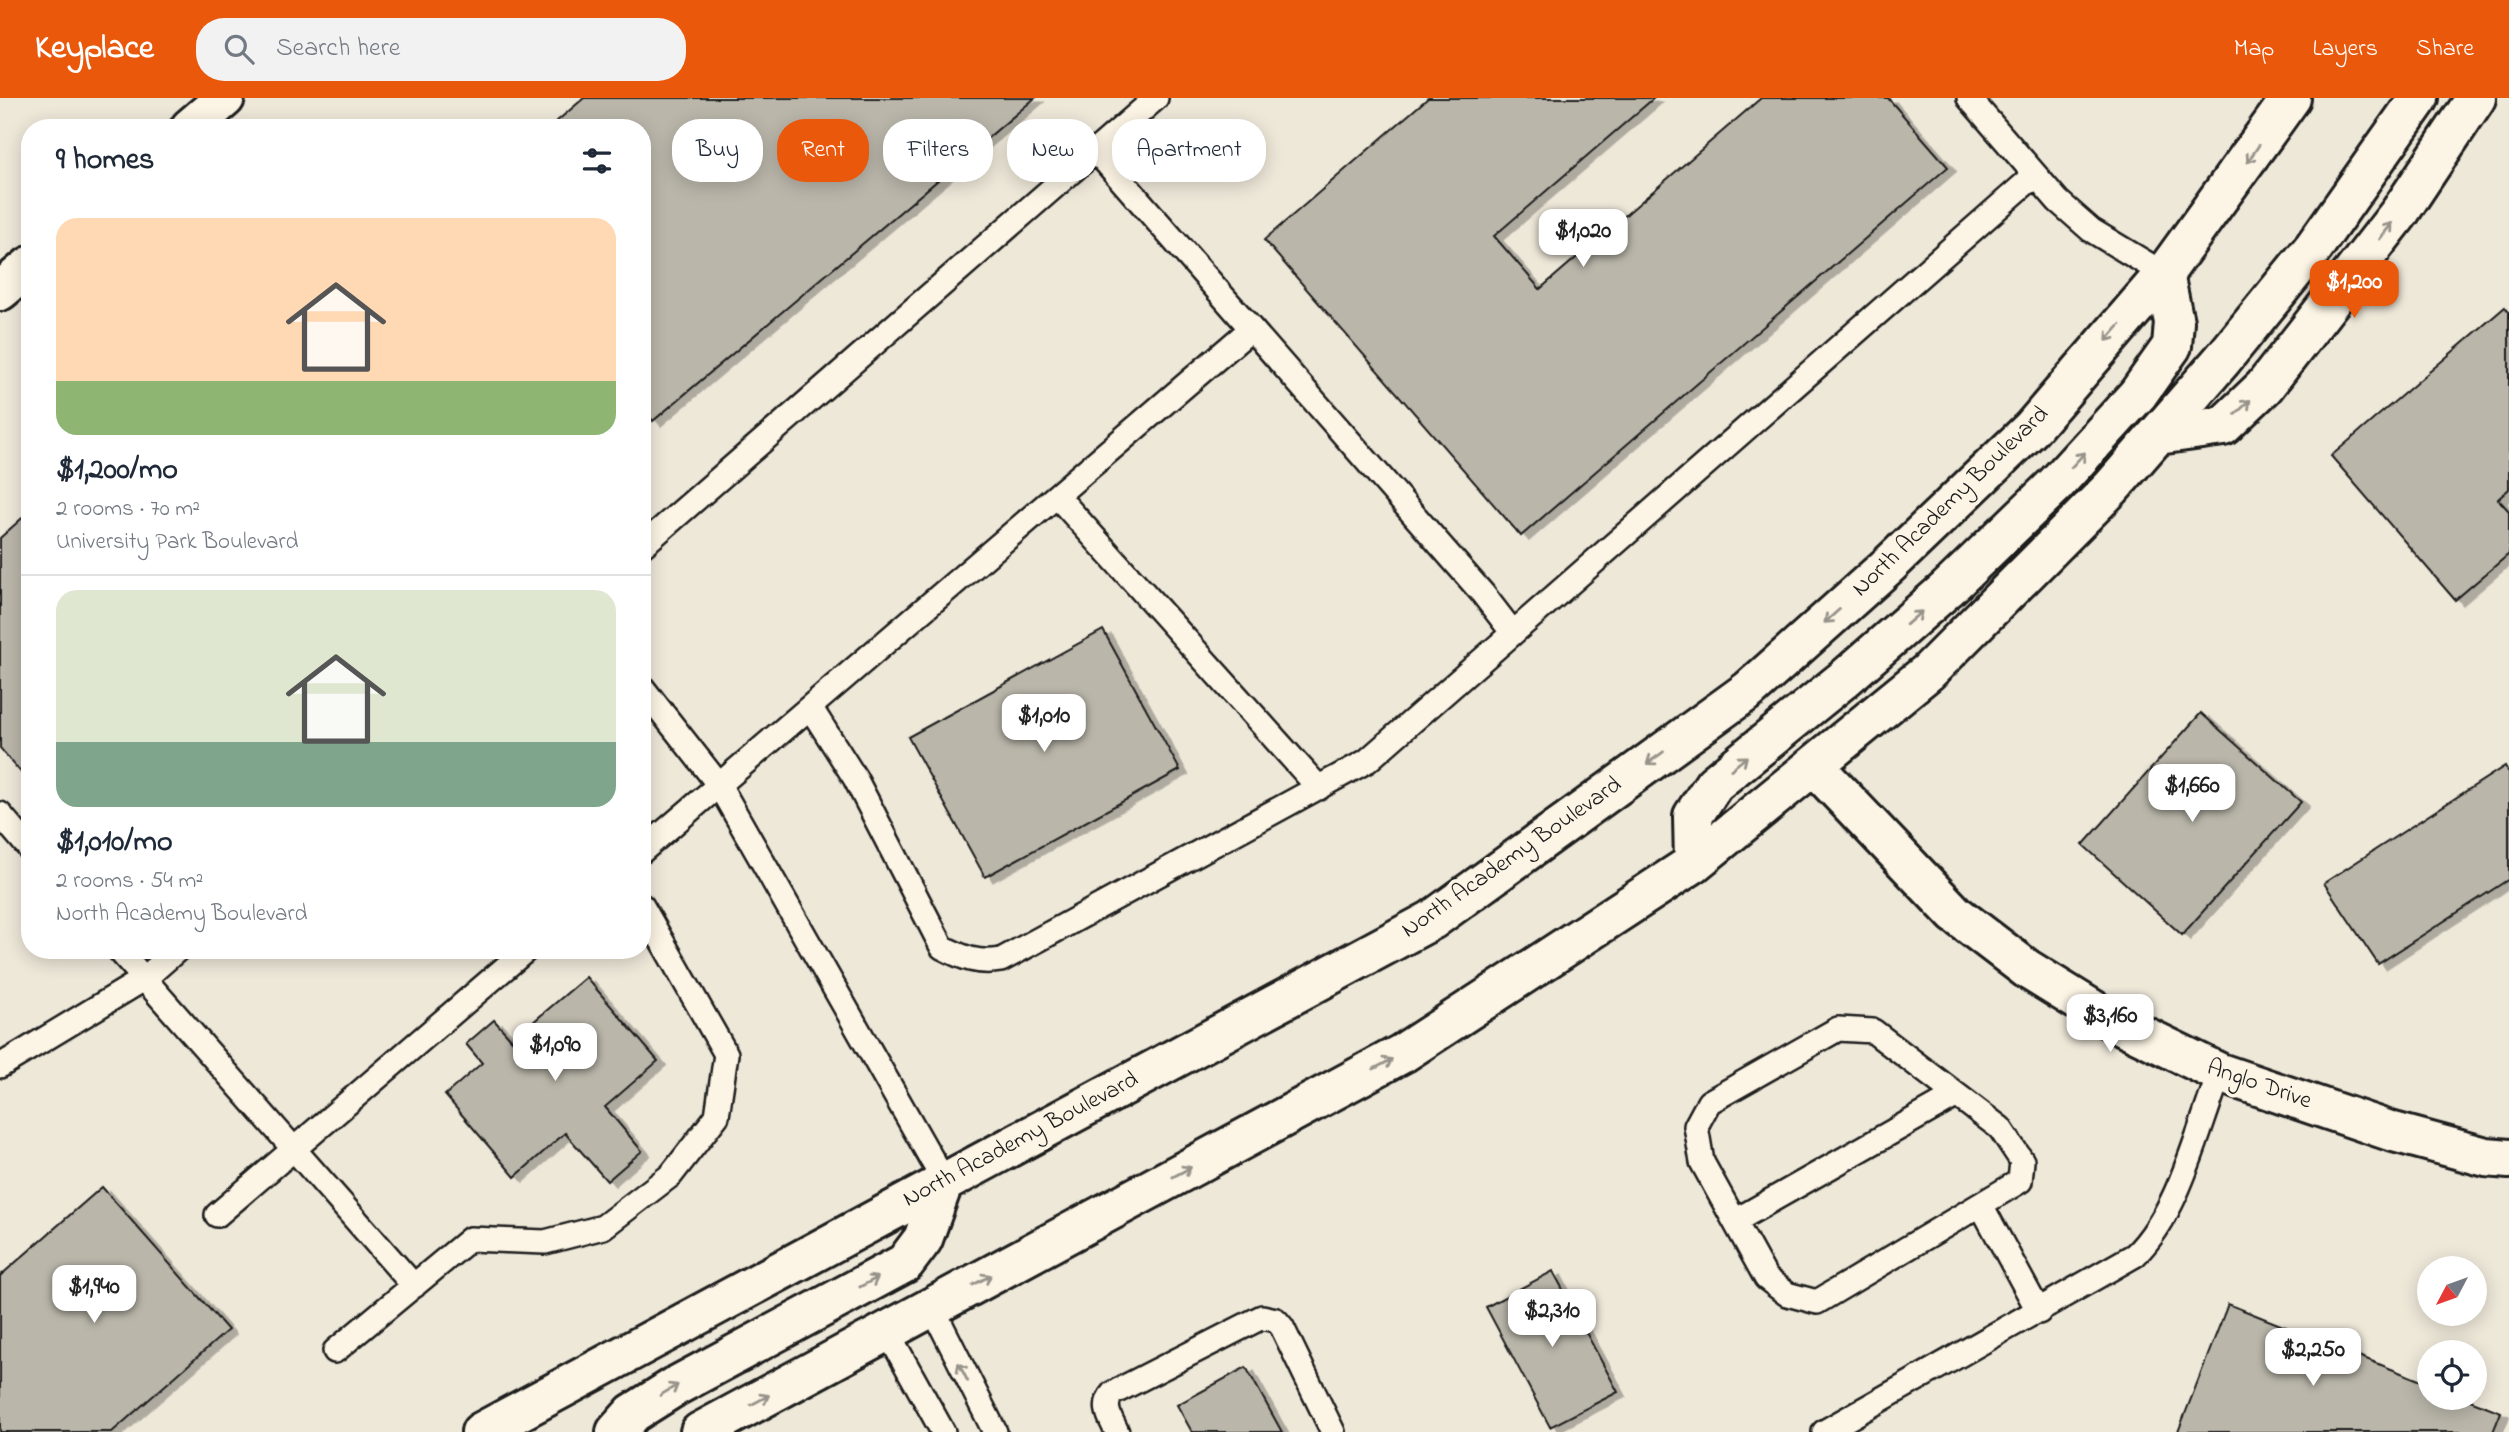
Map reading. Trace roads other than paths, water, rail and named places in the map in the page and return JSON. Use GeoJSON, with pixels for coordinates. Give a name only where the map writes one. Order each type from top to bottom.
{"type":"FeatureCollection","features":[{"type":"Feature","properties":{"kind":"main road"},"geometry":{"type":"LineString","coordinates":[[200,119],[225,98]]}},
{"type":"Feature","properties":{"kind":"main road","name":"North Academy Boulevard"},"geometry":{"type":"LineString","coordinates":[[481,1432],[1432,920],[1749,690],[1890,564],[2031,429],[2164,274],[2291,98]]}},
{"type":"Feature","properties":{"kind":"main road"},"geometry":{"type":"LineString","coordinates":[[700,1432],[1403,1053],[1694,863],[1928,672],[2111,488],[2314,247],[2419,98]]}},
{"type":"Feature","properties":{"kind":"main road"},"geometry":{"type":"LineString","coordinates":[[2158,435],[2223,426],[2264,387],[2400,212],[2476,98]]}},
{"type":"Feature","properties":{"kind":"main road"},"geometry":{"type":"LineString","coordinates":[[0,291],[21,274]]}},
{"type":"Feature","properties":{"kind":"main road"},"geometry":{"type":"LineString","coordinates":[[1694,863],[1693,816],[1714,783],[1844,678],[1947,589],[2055,485],[2138,394],[2172,346],[2174,322],[2164,274]]}},
{"type":"Feature","properties":{"kind":"main road","name":"Anglo Drive"},"geometry":{"type":"LineString","coordinates":[[1814,765],[1955,914],[2027,969],[2103,1016],[2220,1073],[2390,1131],[2486,1157],[2509,1159]]}},
{"type":"Feature","properties":{"kind":"main road"},"geometry":{"type":"LineString","coordinates":[[616,1432],[633,1413],[676,1386],[905,1263],[923,1240],[944,1181]]}},
{"type":"Feature","properties":{"kind":"lane"},"geometry":{"type":"LineString","coordinates":[[1098,149],[1156,98]]}},
{"type":"Feature","properties":{"kind":"lane"},"geometry":{"type":"LineString","coordinates":[[1969,98],[2058,201],[2091,230],[2164,274]]}},
{"type":"Feature","properties":{"kind":"lane"},"geometry":{"type":"LineString","coordinates":[[1098,153],[1483,594],[1513,633]]}},
{"type":"Feature","properties":{"kind":"lane"},"geometry":{"type":"LineString","coordinates":[[810,707],[855,778],[942,947],[966,959],[984,963],[1001,960],[1367,761],[2035,175]]}},
{"type":"Feature","properties":{"kind":"lane"},"geometry":{"type":"LineString","coordinates":[[651,538],[1060,182]]}},
{"type":"Feature","properties":{"kind":"lane"},"geometry":{"type":"LineString","coordinates":[[651,842],[1251,329]]}},
{"type":"Feature","properties":{"kind":"lane"},"geometry":{"type":"LineString","coordinates":[[1057,496],[1319,788]]}},
{"type":"Feature","properties":{"kind":"lane"},"geometry":{"type":"LineString","coordinates":[[651,698],[719,785],[944,1181]]}},
{"type":"Feature","properties":{"kind":"lane"},"geometry":{"type":"LineString","coordinates":[[0,814],[21,838]]}},
{"type":"Feature","properties":{"kind":"lane"},"geometry":{"type":"LineString","coordinates":[[335,1351],[470,1240],[545,1242],[603,1227],[671,1175],[717,1116],[726,1054],[651,922]]}},
{"type":"Feature","properties":{"kind":"lane"},"geometry":{"type":"LineString","coordinates":[[127,959],[414,1286]]}},
{"type":"Feature","properties":{"kind":"lane"},"geometry":{"type":"LineString","coordinates":[[0,1066],[144,979],[167,959]]}},
{"type":"Feature","properties":{"kind":"lane"},"geometry":{"type":"LineString","coordinates":[[217,1215],[515,959]]}},
{"type":"Feature","properties":{"kind":"lane"},"geometry":{"type":"LineString","coordinates":[[1838,1029],[1872,1031],[2000,1128],[2022,1161],[2020,1181],[1981,1205],[1817,1302],[1787,1294],[1766,1278],[1702,1162],[1696,1126],[1709,1102],[1838,1029]]}},
{"type":"Feature","properties":{"kind":"lane"},"geometry":{"type":"LineString","coordinates":[[1824,1432],[2116,1268],[2148,1243],[2172,1201],[2220,1073]]}},
{"type":"Feature","properties":{"kind":"lane"},"geometry":{"type":"LineString","coordinates":[[1735,1221],[1957,1095]]}},
{"type":"Feature","properties":{"kind":"lane"},"geometry":{"type":"LineString","coordinates":[[1981,1205],[2039,1312]]}},
{"type":"Feature","properties":{"kind":"lane"},"geometry":{"type":"LineString","coordinates":[[932,1307],[995,1432]]}},
{"type":"Feature","properties":{"kind":"lane"},"geometry":{"type":"LineString","coordinates":[[1117,1432],[1107,1410],[1108,1400],[1114,1393],[1262,1317],[1276,1320],[1282,1327],[1333,1432]]}},
{"type":"Feature","properties":{"kind":"lane"},"geometry":{"type":"LineString","coordinates":[[887,1331],[943,1432]]}}]}
